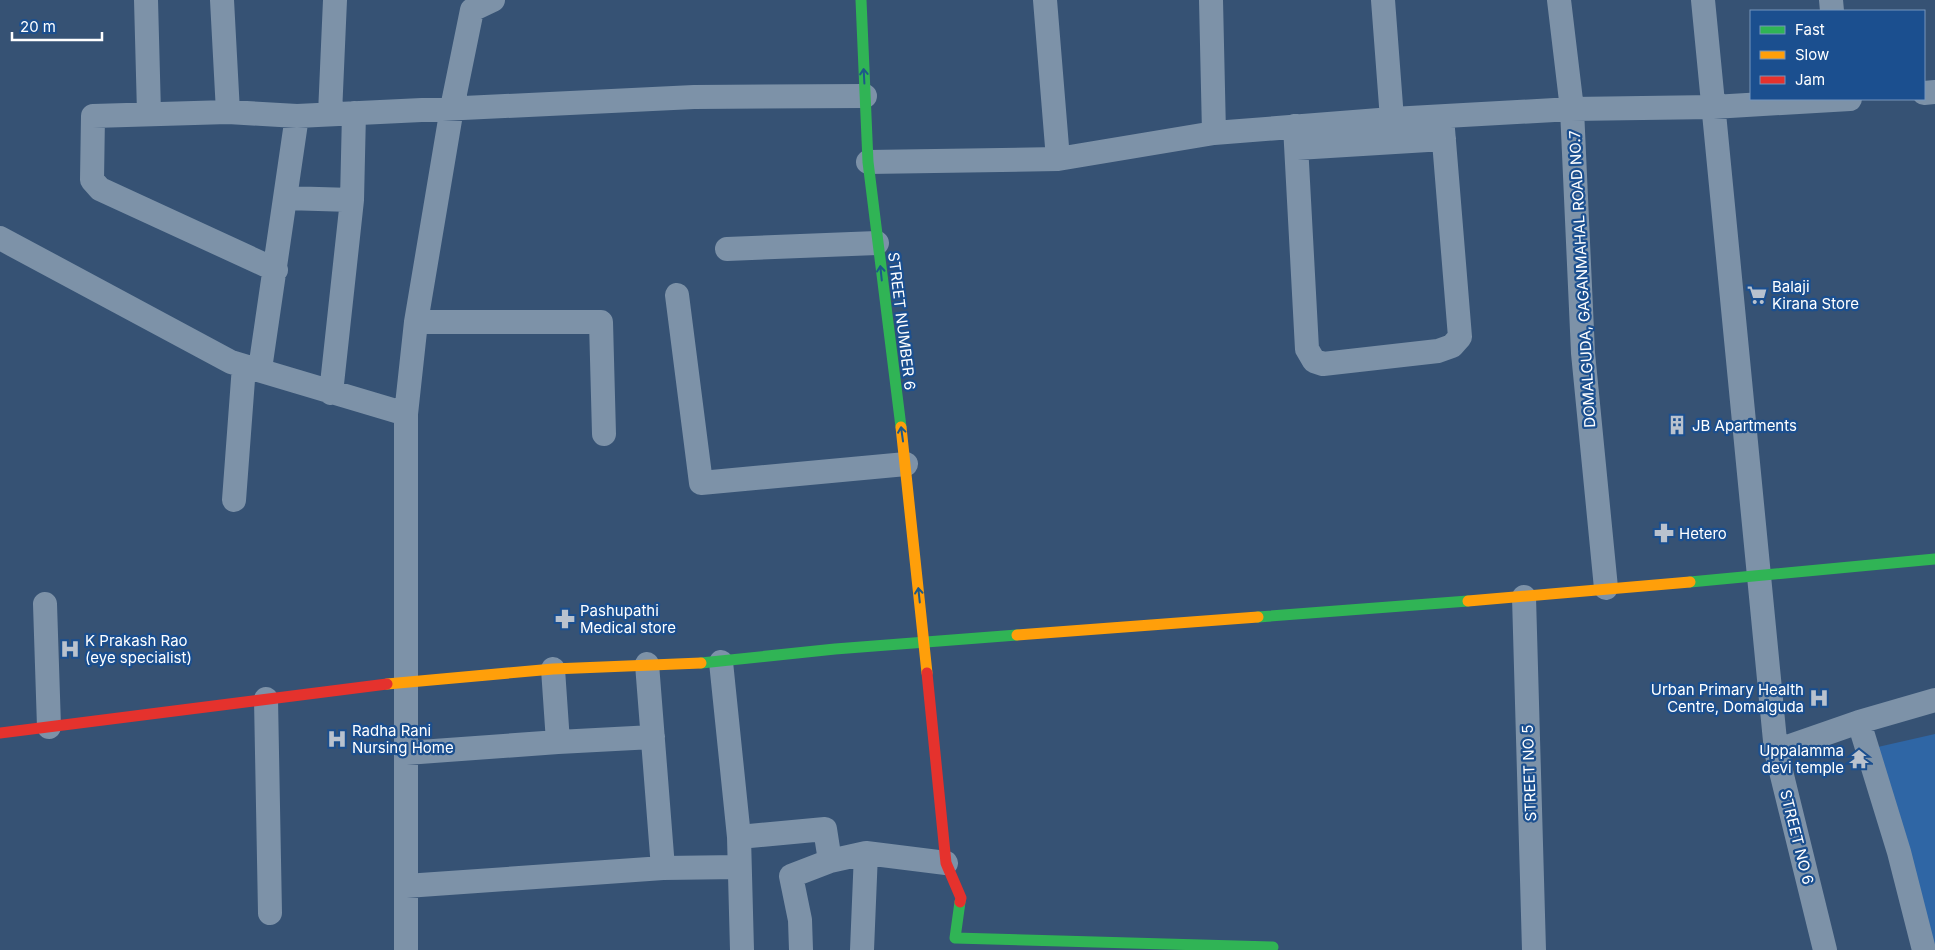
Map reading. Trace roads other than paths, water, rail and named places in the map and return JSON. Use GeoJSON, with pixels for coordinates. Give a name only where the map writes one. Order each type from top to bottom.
{"type":"FeatureCollection","features":[{"type":"Feature","properties":{"kind":"street"},"geometry":{"type":"LineString","coordinates":[[146,0],[149,113]]}},
{"type":"Feature","properties":{"kind":"street"},"geometry":{"type":"LineString","coordinates":[[222,0],[228,112]]}},
{"type":"Feature","properties":{"kind":"street"},"geometry":{"type":"LineString","coordinates":[[330,114],[335,0]]}},
{"type":"Feature","properties":{"kind":"street"},"geometry":{"type":"LineString","coordinates":[[406,950],[406,414],[416,322],[452,108],[472,10],[493,0]]}},
{"type":"Feature","properties":{"kind":"street","name":"STREET NUMBER 6"},"geometry":{"type":"LineString","coordinates":[[861,0],[868,162],[906,464],[946,863],[961,898],[955,938],[1273,947]]}},
{"type":"Feature","properties":{"kind":"street"},"geometry":{"type":"LineString","coordinates":[[1044,0],[1058,160]]}},
{"type":"Feature","properties":{"kind":"street"},"geometry":{"type":"LineString","coordinates":[[1211,0],[1214,133]]}},
{"type":"Feature","properties":{"kind":"street"},"geometry":{"type":"LineString","coordinates":[[1383,0],[1392,118]]}},
{"type":"Feature","properties":{"kind":"street","name":"DOMALGUDA, GAGANMAHAL ROAD NO.7"},"geometry":{"type":"LineString","coordinates":[[1559,0],[1572,109],[1583,353],[1606,588]]}},
{"type":"Feature","properties":{"kind":"street","name":"STREET NO 6"},"geometry":{"type":"LineString","coordinates":[[1703,0],[1776,751],[1825,950]]}},
{"type":"Feature","properties":{"kind":"street"},"geometry":{"type":"LineString","coordinates":[[276,270],[100,188],[92,180],[93,116],[228,112],[298,116],[694,97],[865,96]]}},
{"type":"Feature","properties":{"kind":"street"},"geometry":{"type":"LineString","coordinates":[[868,162],[1058,160],[1214,133],[1296,137],[1443,128],[1572,109],[1713,107],[1826,100]]}},
{"type":"Feature","properties":{"kind":"street"},"geometry":{"type":"LineString","coordinates":[[331,393],[352,200],[354,113]]}},
{"type":"Feature","properties":{"kind":"street"},"geometry":{"type":"LineString","coordinates":[[234,500],[252,368],[276,270],[298,116]]}},
{"type":"Feature","properties":{"kind":"street"},"geometry":{"type":"LineString","coordinates":[[1296,137],[1392,118],[1443,128]]}},
{"type":"Feature","properties":{"kind":"street"},"geometry":{"type":"LineString","coordinates":[[1296,137],[1307,349],[1314,361],[1323,364],[1438,351],[1452,346],[1460,337],[1443,128]]}},
{"type":"Feature","properties":{"kind":"street"},"geometry":{"type":"LineString","coordinates":[[285,198],[352,200]]}},
{"type":"Feature","properties":{"kind":"street"},"geometry":{"type":"LineString","coordinates":[[0,238],[231,362],[406,414]]}},
{"type":"Feature","properties":{"kind":"street"},"geometry":{"type":"LineString","coordinates":[[727,249],[878,243]]}},
{"type":"Feature","properties":{"kind":"street"},"geometry":{"type":"LineString","coordinates":[[677,295],[701,483],[906,464]]}},
{"type":"Feature","properties":{"kind":"street"},"geometry":{"type":"LineString","coordinates":[[416,322],[601,322],[604,434]]}},
{"type":"Feature","properties":{"kind":"street"},"geometry":{"type":"LineString","coordinates":[[0,733],[405,682],[554,669],[721,662],[835,649],[924,644],[1524,597],[1935,559]]}},
{"type":"Feature","properties":{"kind":"street","name":"STREET NO 5"},"geometry":{"type":"LineString","coordinates":[[1524,597],[1534,950]]}},
{"type":"Feature","properties":{"kind":"street"},"geometry":{"type":"LineString","coordinates":[[45,604],[49,727]]}},
{"type":"Feature","properties":{"kind":"street"},"geometry":{"type":"LineString","coordinates":[[721,662],[739,837],[742,950]]}},
{"type":"Feature","properties":{"kind":"street"},"geometry":{"type":"LineString","coordinates":[[647,664],[663,868]]}},
{"type":"Feature","properties":{"kind":"street"},"geometry":{"type":"LineString","coordinates":[[554,669],[558,742]]}},
{"type":"Feature","properties":{"kind":"street"},"geometry":{"type":"LineString","coordinates":[[266,699],[270,913]]}},
{"type":"Feature","properties":{"kind":"street"},"geometry":{"type":"LineString","coordinates":[[1776,751],[1860,722],[1935,700]]}},
{"type":"Feature","properties":{"kind":"street"},"geometry":{"type":"LineString","coordinates":[[1860,722],[1900,852],[1924,950]]}},
{"type":"Feature","properties":{"kind":"street"},"geometry":{"type":"LineString","coordinates":[[406,753],[653,737]]}},
{"type":"Feature","properties":{"kind":"street"},"geometry":{"type":"LineString","coordinates":[[739,837],[825,829],[830,861]]}},
{"type":"Feature","properties":{"kind":"street"},"geometry":{"type":"LineString","coordinates":[[862,950],[866,854]]}},
{"type":"Feature","properties":{"kind":"street"},"geometry":{"type":"LineString","coordinates":[[801,950],[800,920],[791,876],[830,861],[866,854],[946,863]]}},
{"type":"Feature","properties":{"kind":"street"},"geometry":{"type":"LineString","coordinates":[[406,886],[663,868],[739,867]]}},
{"type":"Feature","properties":{"kind":"place","name":"Balaji Kirana Store"},"geometry":{"type":"Point","coordinates":[1757,295]}},
{"type":"Feature","properties":{"kind":"place","name":"JB Apartments"},"geometry":{"type":"Point","coordinates":[1677,425]}},
{"type":"Feature","properties":{"kind":"place","name":"Hetero"},"geometry":{"type":"Point","coordinates":[1664,533]}},
{"type":"Feature","properties":{"kind":"place","name":"Pashupathi Medical store"},"geometry":{"type":"Point","coordinates":[565,619]}},
{"type":"Feature","properties":{"kind":"place","name":"K Prakash Rao (eye specialist)"},"geometry":{"type":"Point","coordinates":[70,649]}},
{"type":"Feature","properties":{"kind":"place","name":"Urban Primary Health Centre, Domalguda"},"geometry":{"type":"Point","coordinates":[1819,698]}},
{"type":"Feature","properties":{"kind":"place","name":"Radha Rani Nursing Home"},"geometry":{"type":"Point","coordinates":[337,739]}},
{"type":"Feature","properties":{"kind":"place","name":"Uppalamma devi temple"},"geometry":{"type":"Point","coordinates":[1859,759]}}]}
